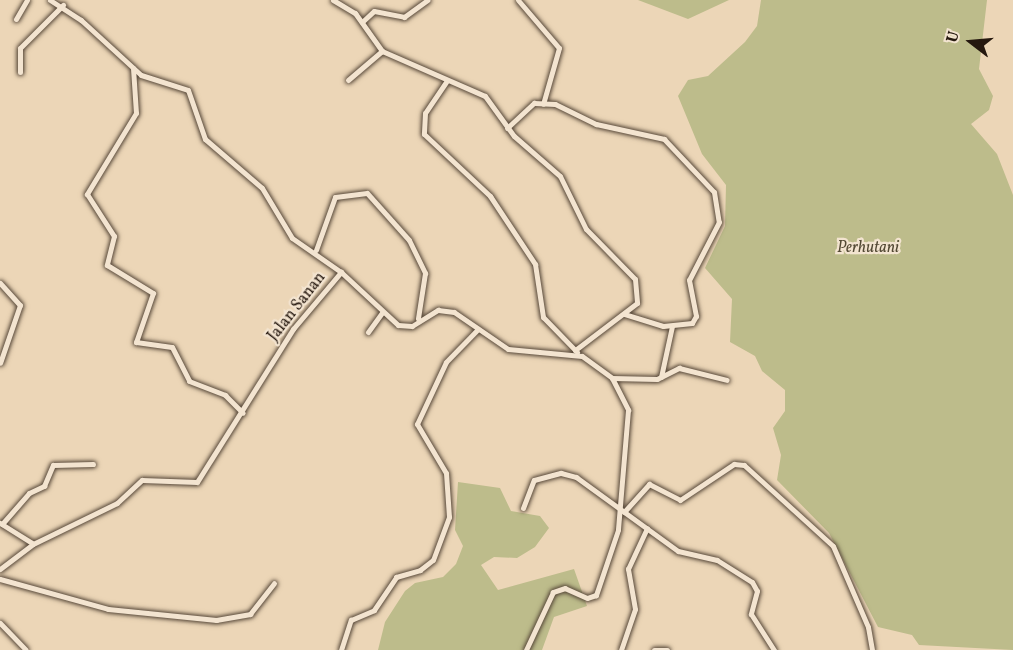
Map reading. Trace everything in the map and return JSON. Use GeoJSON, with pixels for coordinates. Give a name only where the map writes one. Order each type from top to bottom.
{"type":"FeatureCollection","features":[{"type":"Feature","properties":{"kind":"street"},"geometry":{"type":"LineString","coordinates":[[16,19],[27,0]]}},
{"type":"Feature","properties":{"kind":"street"},"geometry":{"type":"LineString","coordinates":[[50,0],[63,5],[132,68],[188,90],[205,139],[262,188],[288,234],[316,250],[342,272]]}},
{"type":"Feature","properties":{"kind":"street"},"geometry":{"type":"LineString","coordinates":[[333,0],[362,22],[382,51],[446,82],[481,92],[507,128],[560,176],[586,229],[635,279],[637,303],[575,350]]}},
{"type":"Feature","properties":{"kind":"street"},"geometry":{"type":"LineString","coordinates":[[362,22],[374,11],[404,17],[427,0]]}},
{"type":"Feature","properties":{"kind":"street"},"geometry":{"type":"LineString","coordinates":[[518,0],[559,48],[543,104]]}},
{"type":"Feature","properties":{"kind":"street"},"geometry":{"type":"LineString","coordinates":[[20,72],[20,48],[63,5]]}},
{"type":"Feature","properties":{"kind":"street"},"geometry":{"type":"LineString","coordinates":[[348,81],[382,51]]}},
{"type":"Feature","properties":{"kind":"street"},"geometry":{"type":"LineString","coordinates":[[132,68],[136,113],[87,189],[88,200],[114,236],[106,265],[153,293],[136,342],[172,347],[189,381],[225,394],[243,413]]}},
{"type":"Feature","properties":{"kind":"street"},"geometry":{"type":"LineString","coordinates":[[446,82],[426,113],[424,134],[490,196],[535,264],[543,316],[575,350],[612,378],[629,417],[617,507],[616,537],[595,598],[565,588],[553,592],[525,650]]}},
{"type":"Feature","properties":{"kind":"street"},"geometry":{"type":"LineString","coordinates":[[507,128],[518,113],[543,104],[596,124],[664,139],[714,192],[719,222],[688,287],[696,316],[692,323],[672,326],[624,314]]}},
{"type":"Feature","properties":{"kind":"street"},"geometry":{"type":"LineString","coordinates":[[316,250],[335,197],[367,193],[409,240],[425,273],[418,318]]}},
{"type":"Feature","properties":{"kind":"street","name":"Jalan Sanan"},"geometry":{"type":"LineString","coordinates":[[0,569],[33,544],[117,503],[142,480],[197,482],[243,413],[293,329],[342,272],[382,313],[406,327],[418,318],[438,310],[454,312],[478,329],[525,353],[582,356]]}},
{"type":"Feature","properties":{"kind":"street"},"geometry":{"type":"LineString","coordinates":[[0,283],[20,305],[0,363]]}},
{"type":"Feature","properties":{"kind":"street"},"geometry":{"type":"LineString","coordinates":[[368,332],[382,313]]}},
{"type":"Feature","properties":{"kind":"street"},"geometry":{"type":"LineString","coordinates":[[661,377],[672,326]]}},
{"type":"Feature","properties":{"kind":"street"},"geometry":{"type":"LineString","coordinates":[[340,650],[351,620],[374,610],[396,577],[420,570],[433,560],[449,517],[446,473],[417,424],[446,362],[478,329]]}},
{"type":"Feature","properties":{"kind":"street"},"geometry":{"type":"LineString","coordinates":[[612,378],[661,377],[679,368],[727,380]]}},
{"type":"Feature","properties":{"kind":"street"},"geometry":{"type":"LineString","coordinates":[[33,544],[1,524],[29,493],[44,486],[53,465],[93,464]]}},
{"type":"Feature","properties":{"kind":"street"},"geometry":{"type":"LineString","coordinates":[[624,512],[649,484],[680,500],[734,464],[744,465],[833,546],[868,627],[872,650]]}},
{"type":"Feature","properties":{"kind":"street"},"geometry":{"type":"LineString","coordinates":[[523,508],[534,480],[561,473],[576,477],[678,551],[717,560],[752,582],[757,591],[751,614],[774,650]]}},
{"type":"Feature","properties":{"kind":"street"},"geometry":{"type":"LineString","coordinates":[[621,650],[635,609],[628,568],[647,528]]}},
{"type":"Feature","properties":{"kind":"street"},"geometry":{"type":"LineString","coordinates":[[0,579],[108,609],[216,620],[250,614],[274,583]]}},
{"type":"Feature","properties":{"kind":"street"},"geometry":{"type":"LineString","coordinates":[[0,623],[26,650]]}},
{"type":"Feature","properties":{"kind":"street"},"geometry":{"type":"LineString","coordinates":[[654,650],[667,650]]}},
{"type":"Feature","properties":{"kind":"green space"},"geometry":{"type":"Polygon","coordinates":[[[638,0],[729,0],[688,19],[638,0]]]}},
{"type":"Feature","properties":{"kind":"green space","name":"Perhutani"},"geometry":{"type":"Polygon","coordinates":[[[761,0],[987,0],[979,69],[993,96],[989,110],[971,124],[997,154],[1013,195],[1013,650],[919,645],[912,635],[878,627],[829,533],[777,480],[781,455],[773,428],[785,411],[785,390],[762,371],[755,356],[730,342],[732,299],[705,268],[725,226],[726,185],[702,154],[678,96],[688,80],[708,76],[745,42],[757,26],[761,0]]]}},
{"type":"Feature","properties":{"kind":"green space"},"geometry":{"type":"Polygon","coordinates":[[[458,482],[500,488],[511,511],[540,516],[549,528],[535,547],[517,558],[494,557],[481,565],[498,590],[574,569],[587,606],[554,617],[542,650],[378,650],[385,622],[405,591],[415,583],[443,577],[456,564],[463,546],[455,530],[458,482]]]}}]}
